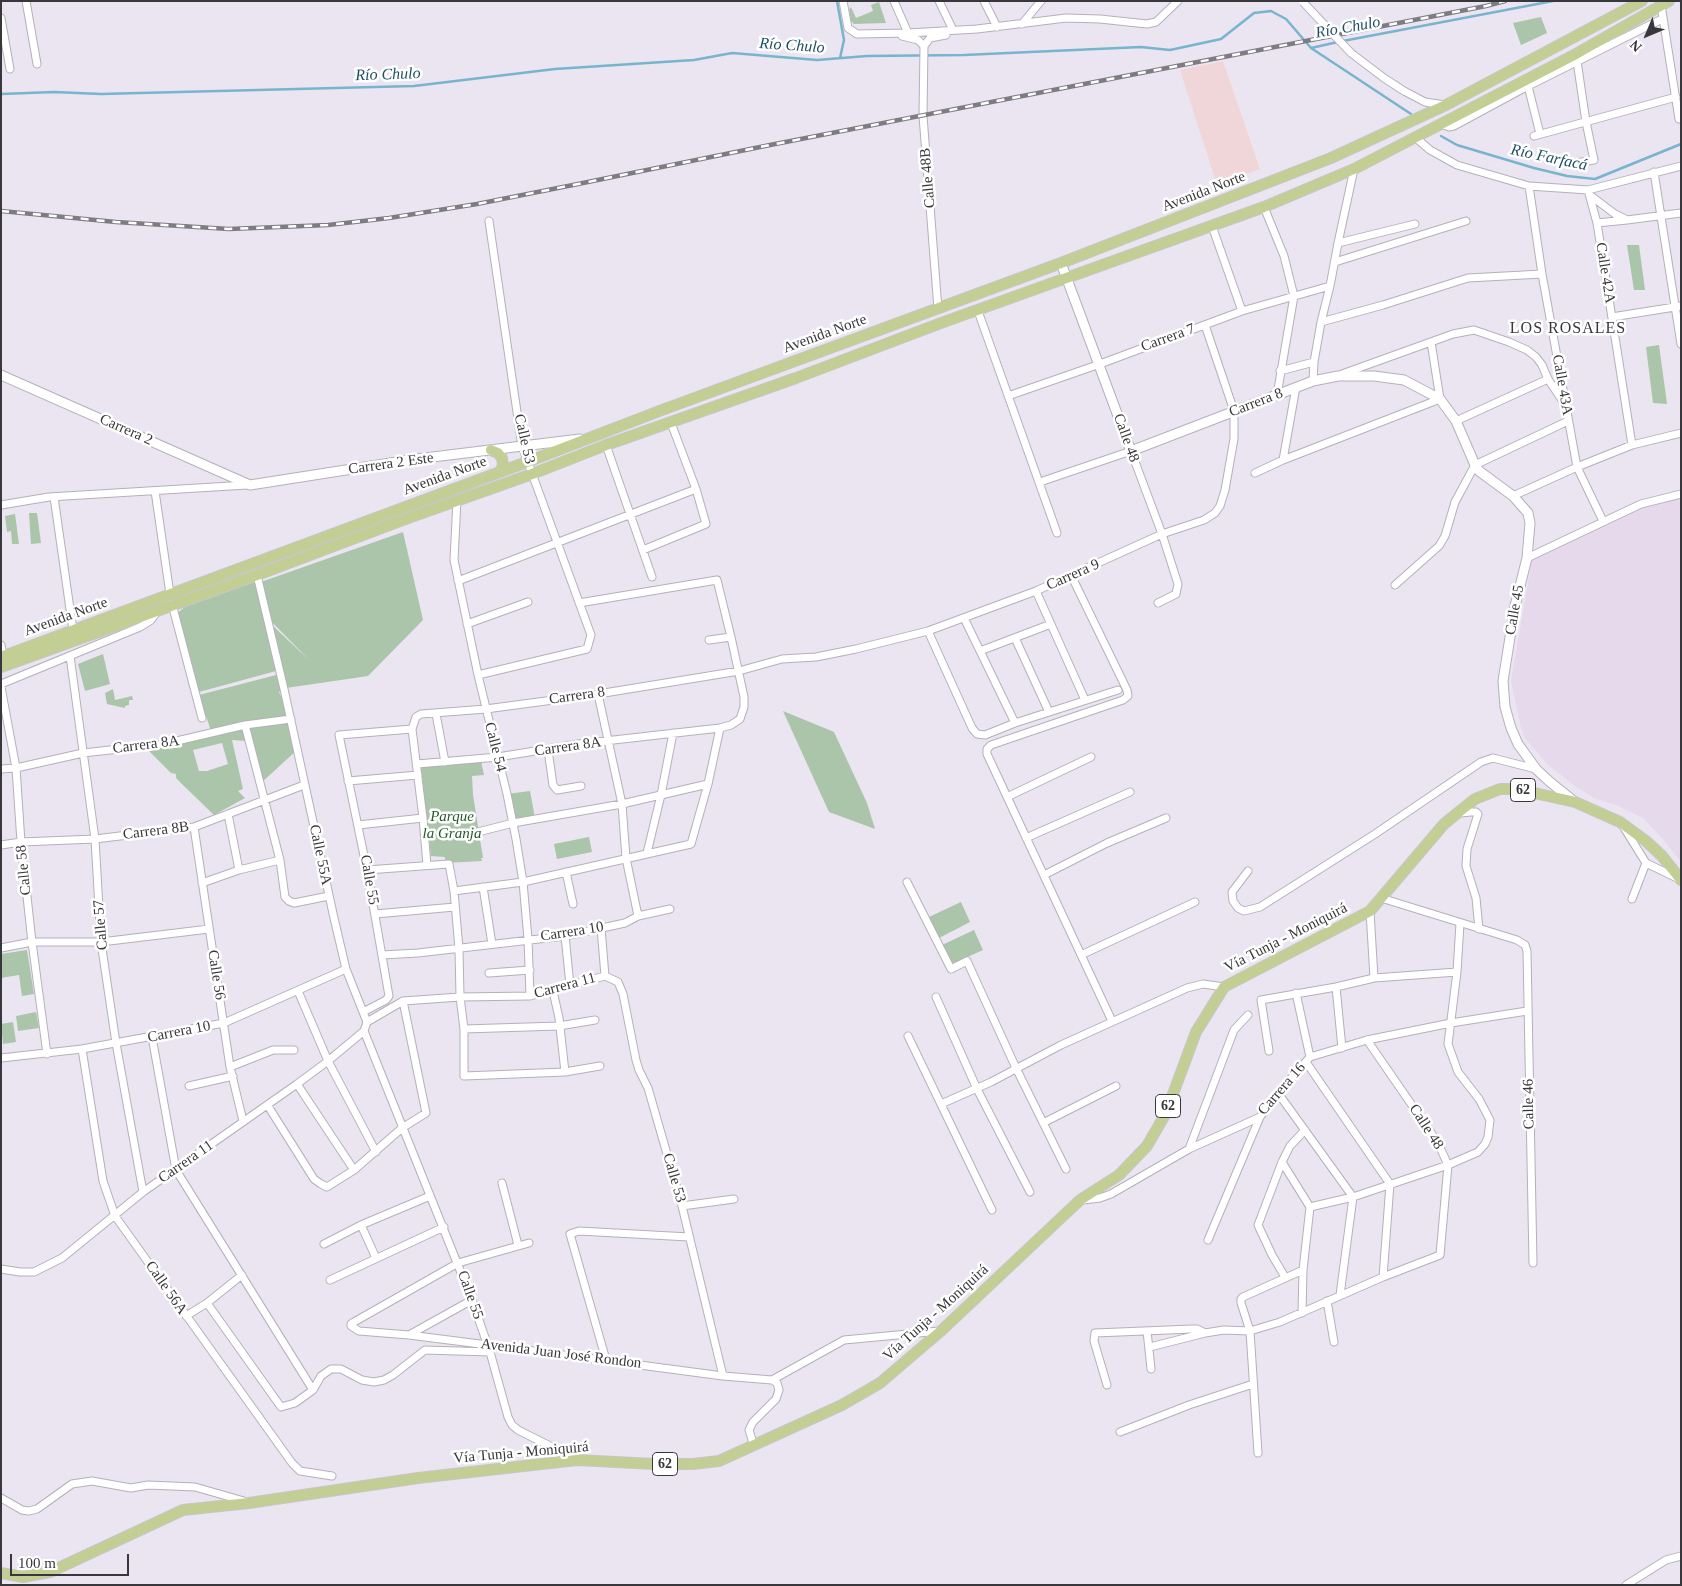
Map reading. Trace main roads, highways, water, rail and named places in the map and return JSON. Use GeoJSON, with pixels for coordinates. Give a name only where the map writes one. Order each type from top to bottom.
{"type":"FeatureCollection","features":[{"type":"Feature","properties":{"kind":"main road","name":"Avenida Norte"},"geometry":{"type":"LineString","coordinates":[[1,667],[159,609],[171,599],[662,410],[1061,263],[1331,158],[1446,105],[1642,1]]}},
{"type":"Feature","properties":{"kind":"main road","name":"Avenida Norte"},"geometry":{"type":"LineString","coordinates":[[2,656],[73,630],[171,599],[257,575],[606,445],[1264,207],[1354,169],[1416,138],[1576,54],[1665,3]]}},
{"type":"Feature","properties":{"kind":"main road"},"geometry":{"type":"LineString","coordinates":[[491,450],[498,453],[502,458],[503,465],[500,472]]}},
{"type":"Feature","properties":{"kind":"main road","name":"Vía Tunja - Moniquirá"},"geometry":{"type":"LineString","coordinates":[[1,1573],[23,1577],[50,1572],[183,1510],[249,1503],[418,1478],[577,1460],[654,1464],[693,1464],[719,1461],[842,1405],[880,1383],[942,1330],[1080,1200],[1119,1174],[1147,1146],[1166,1113],[1196,1032],[1224,987],[1370,911],[1444,824],[1474,799],[1500,789],[1516,789],[1575,802],[1620,822],[1646,840],[1662,856],[1681,880]]}},
{"type":"Feature","properties":{"kind":"waterway"},"geometry":{"type":"LineString","coordinates":[[837,1],[844,40],[840,58]]}},
{"type":"Feature","properties":{"kind":"waterway","name":"Río Chulo"},"geometry":{"type":"LineString","coordinates":[[1343,41],[1553,1]]}},
{"type":"Feature","properties":{"kind":"waterway","name":"Río Chulo"},"geometry":{"type":"LineString","coordinates":[[1,94],[54,92],[101,94],[414,86],[555,69],[694,60],[732,53],[817,60],[867,56],[964,55],[1141,47],[1170,50],[1221,39],[1254,13],[1271,11],[1286,19],[1311,48],[1338,42]]}},
{"type":"Feature","properties":{"kind":"waterway","name":"Río Farfacá"},"geometry":{"type":"LineString","coordinates":[[1311,48],[1411,114]]}},
{"type":"Feature","properties":{"kind":"waterway","name":"Río Farfacá"},"geometry":{"type":"LineString","coordinates":[[1441,136],[1457,145],[1534,168],[1567,176],[1595,179],[1681,144]]}},
{"type":"Feature","properties":{"kind":"railway"},"geometry":{"type":"LineString","coordinates":[[1,211],[116,222],[229,229],[328,225],[389,218],[477,204],[1505,1]]}},
{"type":"Feature","properties":{"kind":"district","name":"LOS ROSALES"},"geometry":{"type":"Point","coordinates":[1568,329]}},
{"type":"Feature","properties":{"kind":"park label","name":"Parque la Granja"},"geometry":{"type":"Point","coordinates":[452,826]}}]}
